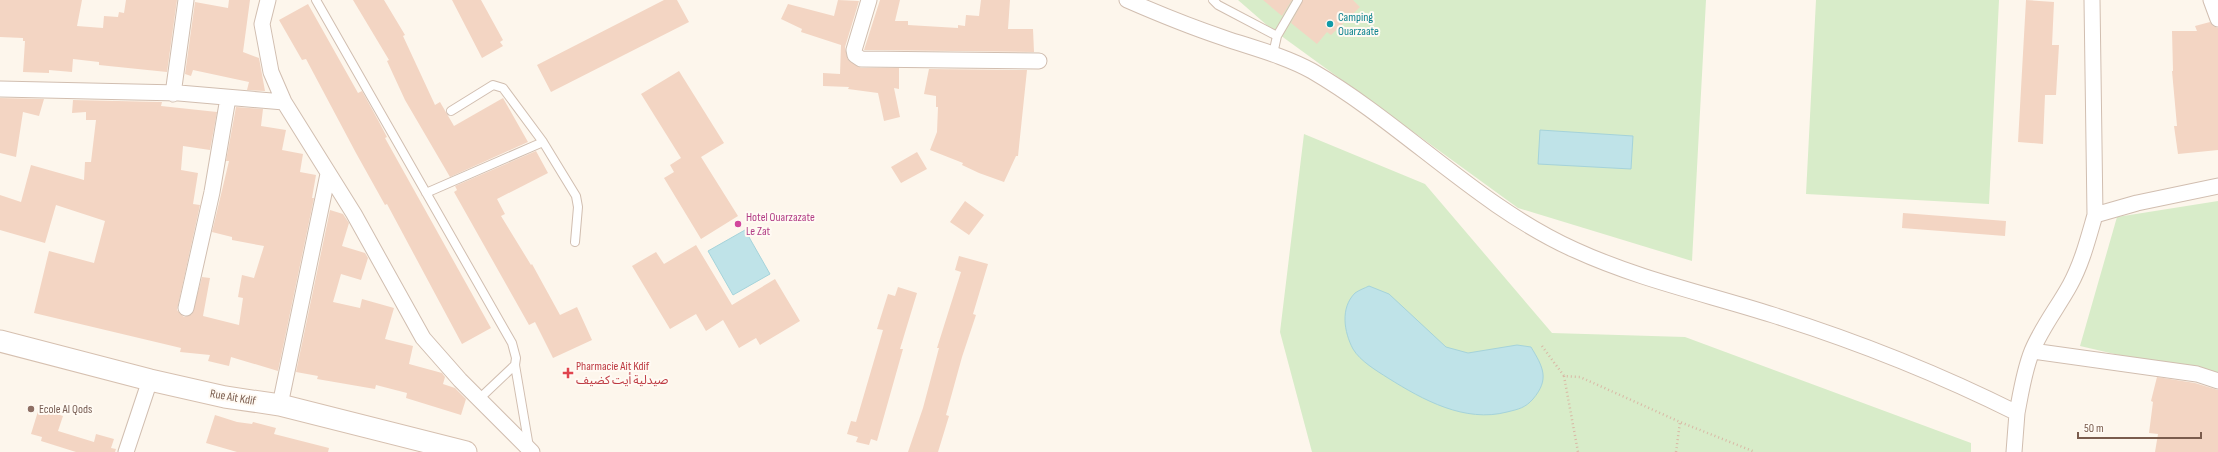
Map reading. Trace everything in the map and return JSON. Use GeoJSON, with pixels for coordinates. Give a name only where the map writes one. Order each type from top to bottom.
{"type":"FeatureCollection","features":[{"type":"Feature","properties":{"kind":"street"},"geometry":{"type":"LineString","coordinates":[[173,94],[186,0]]}},
{"type":"Feature","properties":{"kind":"street"},"geometry":{"type":"LineString","coordinates":[[268,0],[262,24],[271,72],[284,102],[354,214],[423,338],[439,358],[531,451]]}},
{"type":"Feature","properties":{"kind":"street"},"geometry":{"type":"LineString","coordinates":[[869,0],[854,50],[855,55],[861,59],[1039,61]]}},
{"type":"Feature","properties":{"kind":"street"},"geometry":{"type":"LineString","coordinates":[[1127,0],[1173,20],[1273,54],[1310,70],[1344,91],[1506,211],[1574,250],[1643,275],[1851,341],[1916,365],[2017,413]]}},
{"type":"Feature","properties":{"kind":"street"},"geometry":{"type":"LineString","coordinates":[[2014,452],[2017,413],[2024,374],[2032,351],[2046,322],[2070,284],[2084,254],[2095,216],[2092,0]]}},
{"type":"Feature","properties":{"kind":"street"},"geometry":{"type":"LineString","coordinates":[[2211,0],[2218,18]]}},
{"type":"Feature","properties":{"kind":"street"},"geometry":{"type":"LineString","coordinates":[[0,89],[173,94],[284,102]]}},
{"type":"Feature","properties":{"kind":"street"},"geometry":{"type":"LineString","coordinates":[[186,308],[212,192],[228,98]]}},
{"type":"Feature","properties":{"kind":"street"},"geometry":{"type":"LineString","coordinates":[[280,405],[328,174]]}},
{"type":"Feature","properties":{"kind":"street"},"geometry":{"type":"LineString","coordinates":[[2095,216],[2138,203],[2218,186]]}},
{"type":"Feature","properties":{"kind":"street","name":"Rue Ait Kdif"},"geometry":{"type":"LineString","coordinates":[[0,341],[150,380],[225,397],[280,405],[466,452]]}},
{"type":"Feature","properties":{"kind":"street"},"geometry":{"type":"LineString","coordinates":[[2032,351],[2197,374],[2218,381]]}},
{"type":"Feature","properties":{"kind":"street"},"geometry":{"type":"LineString","coordinates":[[126,452],[150,380]]}},
{"type":"Feature","properties":{"kind":"lane"},"geometry":{"type":"LineString","coordinates":[[316,0],[512,343],[516,358],[515,365],[531,451]]}},
{"type":"Feature","properties":{"kind":"lane"},"geometry":{"type":"LineString","coordinates":[[1213,0],[1218,5],[1278,36]]}},
{"type":"Feature","properties":{"kind":"lane"},"geometry":{"type":"LineString","coordinates":[[1273,54],[1278,36],[1298,0]]}},
{"type":"Feature","properties":{"kind":"lane"},"geometry":{"type":"LineString","coordinates":[[451,111],[493,85],[499,85],[503,88],[543,142],[578,200],[575,242]]}},
{"type":"Feature","properties":{"kind":"lane"},"geometry":{"type":"LineString","coordinates":[[426,193],[543,142]]}},
{"type":"Feature","properties":{"kind":"lane"},"geometry":{"type":"LineString","coordinates":[[479,399],[515,365]]}},
{"type":"Feature","properties":{"kind":"path"},"geometry":{"type":"LineString","coordinates":[[1542,346],[1564,376],[1578,452]]}},
{"type":"Feature","properties":{"kind":"path"},"geometry":{"type":"LineString","coordinates":[[1564,376],[1580,377],[1680,422],[1755,452]]}},
{"type":"Feature","properties":{"kind":"path"},"geometry":{"type":"LineString","coordinates":[[1676,452],[1680,422]]}},
{"type":"Feature","properties":{"kind":"green space"},"geometry":{"type":"Polygon","coordinates":[[[1238,0],[1706,0],[1692,261],[1518,208],[1269,27],[1238,0]]]}},
{"type":"Feature","properties":{"kind":"green space"},"geometry":{"type":"Polygon","coordinates":[[[1816,0],[1999,0],[1989,204],[1806,194],[1816,0]]]}},
{"type":"Feature","properties":{"kind":"green space"},"geometry":{"type":"Polygon","coordinates":[[[1304,134],[1425,184],[1552,333],[1685,337],[1971,443],[1971,452],[1312,452],[1280,332],[1304,134]]]}},
{"type":"Feature","properties":{"kind":"green space"},"geometry":{"type":"Polygon","coordinates":[[[2218,201],[2218,378],[2080,346],[2117,217],[2218,201]]]}},
{"type":"Feature","properties":{"kind":"water"},"geometry":{"type":"Polygon","coordinates":[[[1540,130],[1633,136],[1631,169],[1538,164],[1540,130]]]}},
{"type":"Feature","properties":{"kind":"water"},"geometry":{"type":"Polygon","coordinates":[[[745,230],[770,274],[733,295],[708,251],[745,230]]]}},
{"type":"Feature","properties":{"kind":"water"},"geometry":{"type":"Polygon","coordinates":[[[1369,286],[1389,294],[1446,347],[1468,353],[1517,345],[1531,347],[1539,361],[1543,373],[1542,385],[1538,392],[1530,402],[1518,409],[1491,415],[1476,414],[1460,412],[1430,401],[1388,378],[1360,358],[1353,349],[1347,335],[1345,313],[1350,299],[1355,293],[1369,286]]]}},
{"type":"Feature","properties":{"kind":"building"},"geometry":{"type":"Polygon","coordinates":[[[0,0],[82,0],[77,26],[103,28],[104,16],[118,17],[119,12],[124,13],[126,0],[177,0],[167,72],[99,65],[99,62],[73,59],[72,72],[49,70],[49,73],[23,72],[25,41],[23,41],[23,38],[0,37],[0,0]]]}},
{"type":"Feature","properties":{"kind":"building"},"geometry":{"type":"Polygon","coordinates":[[[229,0],[250,0],[243,52],[259,58],[265,91],[247,90],[249,82],[193,70],[191,76],[185,74],[195,2],[228,8],[229,0]]]}},
{"type":"Feature","properties":{"kind":"building"},"geometry":{"type":"Polygon","coordinates":[[[353,0],[384,0],[405,35],[403,36],[435,105],[440,102],[454,126],[503,98],[528,142],[450,177],[405,100],[387,61],[389,60],[353,0]]]}},
{"type":"Feature","properties":{"kind":"building"},"geometry":{"type":"Polygon","coordinates":[[[452,0],[481,0],[503,40],[500,42],[503,46],[482,58],[452,0]]]}},
{"type":"Feature","properties":{"kind":"building"},"geometry":{"type":"Polygon","coordinates":[[[664,0],[677,0],[689,22],[551,92],[537,65],[664,0]]]}},
{"type":"Feature","properties":{"kind":"building"},"geometry":{"type":"Polygon","coordinates":[[[838,0],[859,1],[845,47],[848,60],[861,68],[899,68],[899,89],[894,88],[900,117],[884,121],[878,93],[848,89],[849,87],[823,86],[823,73],[840,74],[841,45],[801,32],[802,29],[781,19],[788,4],[834,16],[838,0]]]}},
{"type":"Feature","properties":{"kind":"building"},"geometry":{"type":"Polygon","coordinates":[[[880,0],[900,0],[895,21],[908,21],[908,25],[958,28],[958,25],[965,26],[966,15],[979,16],[981,0],[1010,0],[1008,29],[1033,29],[1034,52],[864,50],[880,0]]]}},
{"type":"Feature","properties":{"kind":"building"},"geometry":{"type":"Polygon","coordinates":[[[1263,0],[1292,0],[1282,16],[1263,0]]]}},
{"type":"Feature","properties":{"kind":"building"},"geometry":{"type":"Polygon","coordinates":[[[1303,0],[1353,0],[1360,7],[1331,35],[1327,32],[1317,44],[1291,23],[1303,0]]]}},
{"type":"Feature","properties":{"kind":"building"},"geometry":{"type":"Polygon","coordinates":[[[2026,0],[2054,2],[2052,45],[2059,45],[2056,95],[2045,95],[2043,144],[2018,142],[2026,0]]]}},
{"type":"Feature","properties":{"kind":"building"},"geometry":{"type":"Polygon","coordinates":[[[308,4],[358,93],[362,91],[387,137],[385,138],[491,328],[462,344],[387,204],[385,205],[306,59],[302,60],[279,20],[308,4]]]}},
{"type":"Feature","properties":{"kind":"building"},"geometry":{"type":"Polygon","coordinates":[[[2210,22],[2213,26],[2218,28],[2218,150],[2178,154],[2174,126],[2177,126],[2172,71],[2172,31],[2197,31],[2195,26],[2210,22]]]}},
{"type":"Feature","properties":{"kind":"building"},"geometry":{"type":"Polygon","coordinates":[[[929,69],[1027,70],[1018,156],[1016,156],[1004,182],[979,173],[962,165],[963,163],[930,150],[937,132],[938,107],[936,107],[936,96],[924,94],[929,69]]]}},
{"type":"Feature","properties":{"kind":"building"},"geometry":{"type":"Polygon","coordinates":[[[679,71],[724,143],[701,157],[738,216],[701,239],[664,178],[674,172],[670,165],[681,158],[641,94],[679,71]]]}},
{"type":"Feature","properties":{"kind":"building"},"geometry":{"type":"Polygon","coordinates":[[[0,98],[44,99],[39,116],[23,112],[16,157],[0,153],[0,98]]]}},
{"type":"Feature","properties":{"kind":"building"},"geometry":{"type":"Polygon","coordinates":[[[73,100],[162,102],[161,106],[217,112],[210,150],[183,146],[181,170],[198,173],[193,204],[200,205],[177,310],[184,317],[192,314],[202,277],[210,278],[203,316],[239,325],[243,298],[238,297],[242,275],[254,278],[264,246],[232,240],[232,237],[212,232],[229,161],[226,161],[236,107],[263,109],[261,126],[286,130],[282,150],[303,154],[300,172],[316,175],[312,198],[314,198],[278,371],[231,357],[229,366],[208,361],[210,355],[180,352],[181,348],[34,313],[49,251],[94,263],[105,221],[56,205],[45,243],[0,230],[0,195],[21,202],[31,165],[84,180],[85,162],[91,162],[96,120],[86,120],[86,112],[72,113],[73,100]]]}},
{"type":"Feature","properties":{"kind":"building"},"geometry":{"type":"Polygon","coordinates":[[[536,151],[548,173],[497,199],[505,214],[501,216],[531,265],[532,264],[560,315],[577,307],[592,340],[553,358],[535,322],[529,325],[454,192],[457,190],[455,186],[536,151]]]}},
{"type":"Feature","properties":{"kind":"building"},"geometry":{"type":"Polygon","coordinates":[[[917,152],[927,169],[901,183],[891,167],[917,152]]]}},
{"type":"Feature","properties":{"kind":"building"},"geometry":{"type":"Polygon","coordinates":[[[965,201],[984,215],[969,235],[950,222],[965,201]]]}},
{"type":"Feature","properties":{"kind":"building"},"geometry":{"type":"Polygon","coordinates":[[[330,210],[343,214],[349,223],[342,246],[365,253],[368,258],[361,280],[341,274],[333,302],[360,308],[362,299],[394,308],[385,339],[413,346],[409,364],[442,373],[445,377],[443,384],[455,388],[466,399],[461,415],[406,398],[407,393],[376,385],[375,389],[317,379],[318,376],[296,372],[330,210]]]}},
{"type":"Feature","properties":{"kind":"building"},"geometry":{"type":"Polygon","coordinates":[[[1903,213],[2006,221],[2005,236],[1902,228],[1903,213]]]}},
{"type":"Feature","properties":{"kind":"building"},"geometry":{"type":"Polygon","coordinates":[[[696,245],[732,305],[775,279],[800,321],[760,345],[756,338],[739,348],[723,320],[706,331],[696,314],[670,329],[632,266],[656,252],[664,264],[696,245]]]}},
{"type":"Feature","properties":{"kind":"building"},"geometry":{"type":"Polygon","coordinates":[[[959,256],[988,264],[973,314],[976,315],[962,357],[946,415],[949,416],[938,452],[908,452],[923,408],[939,348],[937,348],[961,272],[955,270],[959,256]]]}},
{"type":"Feature","properties":{"kind":"building"},"geometry":{"type":"Polygon","coordinates":[[[898,287],[917,293],[900,349],[903,349],[877,441],[871,439],[869,445],[856,442],[858,437],[847,434],[851,421],[856,422],[883,330],[877,329],[888,294],[895,296],[898,287]]]}},
{"type":"Feature","properties":{"kind":"building"},"geometry":{"type":"Polygon","coordinates":[[[2157,377],[2195,383],[2218,390],[2218,452],[2155,452],[2158,434],[2149,433],[2153,402],[2151,401],[2157,377]]]}},
{"type":"Feature","properties":{"kind":"building"},"geometry":{"type":"Polygon","coordinates":[[[39,408],[63,416],[58,431],[94,442],[96,434],[114,439],[111,448],[116,449],[115,452],[76,452],[41,441],[42,437],[31,434],[39,408]]]}},
{"type":"Feature","properties":{"kind":"building"},"geometry":{"type":"Polygon","coordinates":[[[215,415],[237,422],[252,424],[253,422],[276,428],[274,434],[329,448],[328,452],[237,452],[206,443],[215,415]]]}},
{"type":"Feature","properties":{"kind":"place","name":"Camping Ouarzaate"},"geometry":{"type":"Point","coordinates":[1330,24]}},
{"type":"Feature","properties":{"kind":"place","name":"Hotel Ouarzazate Le Zat"},"geometry":{"type":"Point","coordinates":[738,224]}},
{"type":"Feature","properties":{"kind":"place","name":"Pharmacie Ait Kdif صيدلية أيت كضيف"},"geometry":{"type":"Point","coordinates":[568,373]}},
{"type":"Feature","properties":{"kind":"place","name":"Ecole Al Qods"},"geometry":{"type":"Point","coordinates":[31,409]}}]}
